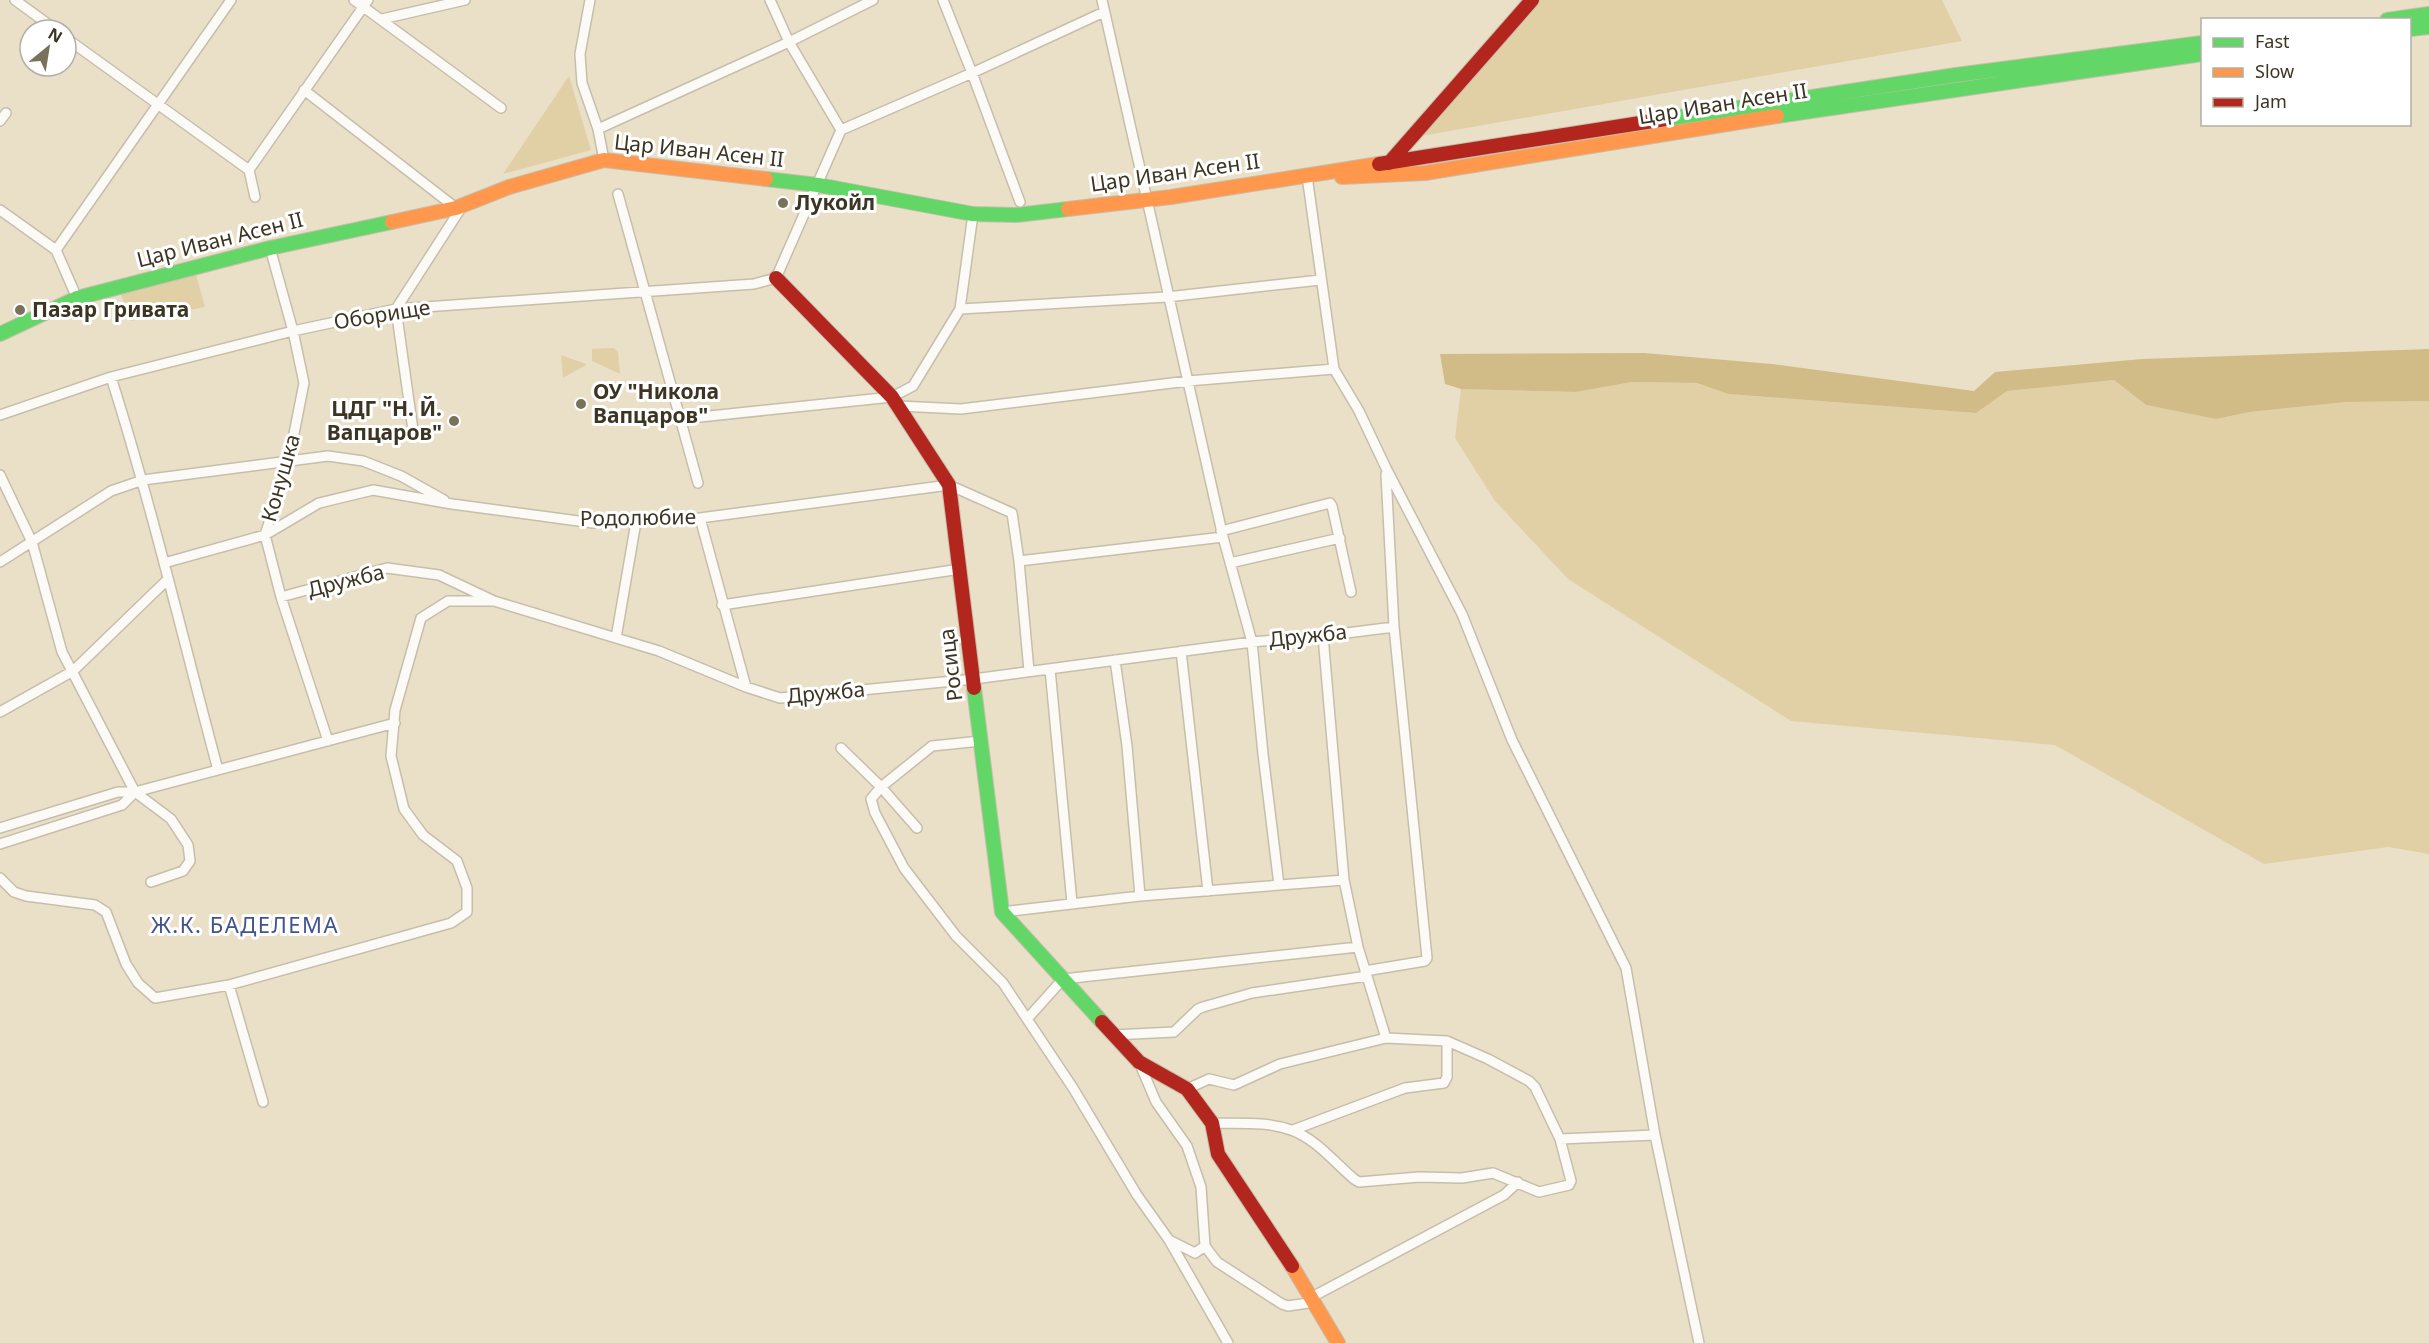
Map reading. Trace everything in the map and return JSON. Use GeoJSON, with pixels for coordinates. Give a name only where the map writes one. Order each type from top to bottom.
{"type":"FeatureCollection","features":[{"type":"Feature","properties":{"kind":"street"},"geometry":{"type":"LineString","coordinates":[[15,0],[40,18]]}},
{"type":"Feature","properties":{"kind":"street"},"geometry":{"type":"LineString","coordinates":[[56,250],[231,0]]}},
{"type":"Feature","properties":{"kind":"street"},"geometry":{"type":"LineString","coordinates":[[354,0],[366,3],[382,19],[501,108]]}},
{"type":"Feature","properties":{"kind":"street"},"geometry":{"type":"LineString","coordinates":[[382,19],[465,0]]}},
{"type":"Feature","properties":{"kind":"street"},"geometry":{"type":"LineString","coordinates":[[590,0],[580,54],[582,83],[598,129],[604,160]]}},
{"type":"Feature","properties":{"kind":"street"},"geometry":{"type":"LineString","coordinates":[[770,0],[789,42],[841,129]]}},
{"type":"Feature","properties":{"kind":"street"},"geometry":{"type":"LineString","coordinates":[[598,129],[789,42],[873,0]]}},
{"type":"Feature","properties":{"kind":"street"},"geometry":{"type":"LineString","coordinates":[[943,0],[1020,202]]}},
{"type":"Feature","properties":{"kind":"street"},"geometry":{"type":"LineString","coordinates":[[1102,0],[1222,534],[1252,642],[1279,885]]}},
{"type":"Feature","properties":{"kind":"street"},"geometry":{"type":"LineString","coordinates":[[1377,177],[1532,0]]}},
{"type":"Feature","properties":{"kind":"street"},"geometry":{"type":"LineString","coordinates":[[249,170],[366,3]]}},
{"type":"Feature","properties":{"kind":"street"},"geometry":{"type":"LineString","coordinates":[[776,278],[841,129],[972,73],[1104,12]]}},
{"type":"Feature","properties":{"kind":"street"},"geometry":{"type":"LineString","coordinates":[[2401,18],[2429,14]]}},
{"type":"Feature","properties":{"kind":"street"},"geometry":{"type":"LineString","coordinates":[[2411,29],[2429,27]]}},
{"type":"Feature","properties":{"kind":"street","name":"Цар Иван Асен II"},"geometry":{"type":"LineString","coordinates":[[0,334],[77,298],[270,248],[459,207],[509,187],[604,160],[818,185],[973,214],[1017,215],[1147,200],[1945,77],[2201,43]]}},
{"type":"Feature","properties":{"kind":"street"},"geometry":{"type":"LineString","coordinates":[[78,47],[249,170],[255,197]]}},
{"type":"Feature","properties":{"kind":"street","name":"Цар Иван Асен II"},"geometry":{"type":"LineString","coordinates":[[1307,176],[1377,177],[1425,173],[1733,123],[2201,54]]}},
{"type":"Feature","properties":{"kind":"street"},"geometry":{"type":"LineString","coordinates":[[304,90],[459,207],[396,309],[413,430]]}},
{"type":"Feature","properties":{"kind":"street"},"geometry":{"type":"LineString","coordinates":[[1307,176],[1334,369],[1359,411],[1462,614],[1512,740],[1626,968],[1655,1135],[1699,1343]]}},
{"type":"Feature","properties":{"kind":"street"},"geometry":{"type":"LineString","coordinates":[[618,194],[698,483]]}},
{"type":"Feature","properties":{"kind":"street"},"geometry":{"type":"LineString","coordinates":[[0,210],[56,250],[77,298]]}},
{"type":"Feature","properties":{"kind":"street"},"geometry":{"type":"LineString","coordinates":[[896,402],[913,386],[960,309],[973,214]]}},
{"type":"Feature","properties":{"kind":"street","name":"Конушка"},"geometry":{"type":"LineString","coordinates":[[270,248],[293,331],[304,383],[289,459],[265,535],[281,597],[328,741]]}},
{"type":"Feature","properties":{"kind":"street","name":"Оборище"},"geometry":{"type":"LineString","coordinates":[[0,415],[111,377],[293,331],[396,309],[754,284],[776,278]]}},
{"type":"Feature","properties":{"kind":"street","name":"Росица"},"geometry":{"type":"LineString","coordinates":[[776,278],[896,402],[949,485],[1002,912]]}},
{"type":"Feature","properties":{"kind":"street"},"geometry":{"type":"LineString","coordinates":[[960,309],[1167,297],[1320,280]]}},
{"type":"Feature","properties":{"kind":"street"},"geometry":{"type":"LineString","coordinates":[[681,419],[896,402],[962,409],[1188,381],[1334,369]]}},
{"type":"Feature","properties":{"kind":"street"},"geometry":{"type":"LineString","coordinates":[[111,377],[143,480],[167,580],[218,770]]}},
{"type":"Feature","properties":{"kind":"street"},"geometry":{"type":"LineString","coordinates":[[0,562],[111,491],[143,480],[289,459],[328,456],[363,461],[401,476],[452,504]]}},
{"type":"Feature","properties":{"kind":"street"},"geometry":{"type":"LineString","coordinates":[[1113,1035],[1174,1032],[1198,1009],[1213,1004],[1252,993],[1366,974],[1425,961],[1427,958],[1394,627],[1386,468]]}},
{"type":"Feature","properties":{"kind":"street"},"geometry":{"type":"LineString","coordinates":[[0,476],[32,542],[62,652],[135,792],[171,819],[188,845],[190,861],[183,871],[151,882]]}},
{"type":"Feature","properties":{"kind":"street"},"geometry":{"type":"LineString","coordinates":[[949,485],[1012,513],[1019,561],[1029,671]]}},
{"type":"Feature","properties":{"kind":"street","name":"Родолюбие"},"geometry":{"type":"LineString","coordinates":[[164,563],[265,535],[319,504],[373,490],[452,504],[593,523],[700,518],[949,485]]}},
{"type":"Feature","properties":{"kind":"street"},"geometry":{"type":"LineString","coordinates":[[1019,561],[1222,534],[1330,503],[1351,592]]}},
{"type":"Feature","properties":{"kind":"street"},"geometry":{"type":"LineString","coordinates":[[700,518],[746,687]]}},
{"type":"Feature","properties":{"kind":"street"},"geometry":{"type":"LineString","coordinates":[[616,638],[636,522]]}},
{"type":"Feature","properties":{"kind":"street"},"geometry":{"type":"LineString","coordinates":[[1230,563],[1340,538]]}},
{"type":"Feature","properties":{"kind":"street","name":"Дружба"},"geometry":{"type":"LineString","coordinates":[[281,597],[387,568],[439,575],[494,601],[659,651],[746,687],[780,698],[974,678],[1252,642],[1394,627]]}},
{"type":"Feature","properties":{"kind":"street"},"geometry":{"type":"LineString","coordinates":[[723,605],[960,569]]}},
{"type":"Feature","properties":{"kind":"street"},"geometry":{"type":"LineString","coordinates":[[0,712],[73,671],[167,580]]}},
{"type":"Feature","properties":{"kind":"street"},"geometry":{"type":"LineString","coordinates":[[0,878],[14,892],[26,896],[95,905],[106,912],[126,964],[138,983],[155,998],[229,985],[452,923],[467,912],[467,888],[457,861],[423,835],[405,809],[391,756],[395,710],[421,618],[448,601],[494,601]]}},
{"type":"Feature","properties":{"kind":"street"},"geometry":{"type":"LineString","coordinates":[[1323,636],[1344,880],[1358,947],[1386,1038]]}},
{"type":"Feature","properties":{"kind":"street"},"geometry":{"type":"LineString","coordinates":[[1181,651],[1208,891]]}},
{"type":"Feature","properties":{"kind":"street"},"geometry":{"type":"LineString","coordinates":[[1115,660],[1127,746],[1140,896]]}},
{"type":"Feature","properties":{"kind":"street"},"geometry":{"type":"LineString","coordinates":[[1050,669],[1072,903]]}},
{"type":"Feature","properties":{"kind":"street"},"geometry":{"type":"LineString","coordinates":[[0,828],[117,792],[135,792],[395,723]]}},
{"type":"Feature","properties":{"kind":"street"},"geometry":{"type":"LineString","coordinates":[[981,741],[932,746],[880,787],[871,800],[875,813],[904,868],[956,936],[1003,983],[1028,1018],[1131,1186],[1169,1240],[1228,1343]]}},
{"type":"Feature","properties":{"kind":"street"},"geometry":{"type":"LineString","coordinates":[[841,748],[917,828]]}},
{"type":"Feature","properties":{"kind":"street"},"geometry":{"type":"LineString","coordinates":[[0,844],[122,805],[135,792]]}},
{"type":"Feature","properties":{"kind":"street"},"geometry":{"type":"LineString","coordinates":[[1002,912],[1140,896],[1344,880]]}},
{"type":"Feature","properties":{"kind":"street"},"geometry":{"type":"LineString","coordinates":[[1002,912],[1139,1062],[1187,1089],[1212,1123],[1218,1154],[1314,1299],[1338,1343]]}},
{"type":"Feature","properties":{"kind":"street"},"geometry":{"type":"LineString","coordinates":[[1028,1018],[1063,980],[1358,947]]}},
{"type":"Feature","properties":{"kind":"street"},"geometry":{"type":"LineString","coordinates":[[229,985],[263,1102]]}},
{"type":"Feature","properties":{"kind":"street"},"geometry":{"type":"LineString","coordinates":[[1187,1089],[1209,1079],[1234,1085],[1280,1064],[1386,1038],[1447,1041],[1488,1059],[1529,1081],[1535,1087],[1560,1139],[1571,1181],[1569,1185],[1544,1192],[1493,1173],[1462,1178],[1419,1177],[1359,1182],[1312,1142],[1293,1130],[1268,1124],[1212,1123]]}},
{"type":"Feature","properties":{"kind":"street"},"geometry":{"type":"LineString","coordinates":[[1293,1130],[1405,1088],[1444,1083],[1448,1077],[1447,1041]]}},
{"type":"Feature","properties":{"kind":"street"},"geometry":{"type":"LineString","coordinates":[[1139,1062],[1156,1102],[1187,1146],[1202,1186],[1205,1246],[1217,1262],[1288,1306],[1314,1299],[1504,1195],[1518,1182]]}},
{"type":"Feature","properties":{"kind":"street"},"geometry":{"type":"LineString","coordinates":[[1560,1139],[1655,1135]]}},
{"type":"Feature","properties":{"kind":"street"},"geometry":{"type":"LineString","coordinates":[[1169,1240],[1195,1253]]}},
{"type":"Feature","properties":{"kind":"street"},"geometry":{"type":"LineString","coordinates":[[1187,1272],[1195,1253],[1205,1246]]}},
{"type":"Feature","properties":{"kind":"shaded area"},"geometry":{"type":"Polygon","coordinates":[[[1535,0],[1942,0],[1962,41],[1410,138],[1535,0]]]}},
{"type":"Feature","properties":{"kind":"shaded area"},"geometry":{"type":"Polygon","coordinates":[[[569,76],[591,150],[503,174],[569,76]]]}},
{"type":"Feature","properties":{"kind":"shaded area"},"geometry":{"type":"Polygon","coordinates":[[[194,267],[205,307],[131,321],[118,287],[194,267]]]}},
{"type":"Feature","properties":{"kind":"shaded area"},"geometry":{"type":"Polygon","coordinates":[[[614,348],[618,352],[620,374],[592,361],[592,349],[614,348]]]}},
{"type":"Feature","properties":{"kind":"shaded area"},"geometry":{"type":"Polygon","coordinates":[[[2429,349],[2429,401],[2346,402],[2250,412],[2216,419],[2146,405],[2114,380],[2007,391],[1976,413],[1728,394],[1697,383],[1632,382],[1576,392],[1461,389],[1445,384],[1440,354],[1644,353],[1772,364],[1974,391],[1995,372],[2142,359],[2429,349]]]}},
{"type":"Feature","properties":{"kind":"shaded area"},"geometry":{"type":"Polygon","coordinates":[[[561,355],[586,364],[586,365],[563,378],[561,355]]]}},
{"type":"Feature","properties":{"kind":"shaded area"},"geometry":{"type":"Polygon","coordinates":[[[2114,380],[2146,405],[2216,419],[2250,412],[2346,402],[2429,401],[2429,854],[2388,847],[2264,864],[2055,745],[1791,721],[1568,579],[1495,501],[1455,438],[1461,389],[1576,392],[1632,382],[1697,383],[1728,394],[1976,413],[2006,391],[2114,380]]]}},
{"type":"Feature","properties":{"kind":"traffic: fast"},"geometry":{"type":"LineString","coordinates":[[2401,18],[2429,14]]}},
{"type":"Feature","properties":{"kind":"traffic: fast"},"geometry":{"type":"LineString","coordinates":[[2411,29],[2429,27]]}},
{"type":"Feature","properties":{"kind":"traffic: fast"},"geometry":{"type":"LineString","coordinates":[[1666,119],[1956,75],[2201,43]]}},
{"type":"Feature","properties":{"kind":"traffic: fast"},"geometry":{"type":"LineString","coordinates":[[1777,116],[2201,54]]}},
{"type":"Feature","properties":{"kind":"traffic: fast"},"geometry":{"type":"LineString","coordinates":[[766,179],[818,185],[973,214],[1017,215],[1068,209]]}},
{"type":"Feature","properties":{"kind":"traffic: fast"},"geometry":{"type":"LineString","coordinates":[[0,334],[77,298],[270,248],[392,222]]}},
{"type":"Feature","properties":{"kind":"traffic: fast"},"geometry":{"type":"LineString","coordinates":[[974,688],[1002,912],[1102,1022]]}},
{"type":"Feature","properties":{"kind":"traffic: slow"},"geometry":{"type":"LineString","coordinates":[[1342,177],[1425,173],[1777,116]]}},
{"type":"Feature","properties":{"kind":"traffic: slow"},"geometry":{"type":"LineString","coordinates":[[392,222],[456,208],[509,187],[604,160],[766,179]]}},
{"type":"Feature","properties":{"kind":"traffic: slow"},"geometry":{"type":"LineString","coordinates":[[1068,209],[1171,197],[1379,164]]}},
{"type":"Feature","properties":{"kind":"traffic: slow"},"geometry":{"type":"LineString","coordinates":[[1292,1266],[1338,1343]]}},
{"type":"Feature","properties":{"kind":"traffic: jam"},"geometry":{"type":"LineString","coordinates":[[1389,163],[1532,0]]}},
{"type":"Feature","properties":{"kind":"traffic: jam"},"geometry":{"type":"LineString","coordinates":[[1379,164],[1666,119]]}},
{"type":"Feature","properties":{"kind":"traffic: jam"},"geometry":{"type":"LineString","coordinates":[[776,278],[892,397],[949,485],[974,688]]}},
{"type":"Feature","properties":{"kind":"traffic: jam"},"geometry":{"type":"LineString","coordinates":[[1102,1022],[1139,1062],[1187,1089],[1212,1123],[1218,1154],[1292,1266]]}},
{"type":"Feature","properties":{"kind":"place","name":"Лукойл"},"geometry":{"type":"Point","coordinates":[783,203]}},
{"type":"Feature","properties":{"kind":"place","name":"Пазар Гривата"},"geometry":{"type":"Point","coordinates":[20,310]}},
{"type":"Feature","properties":{"kind":"place","name":"ОУ \"Никола Вапцаров\""},"geometry":{"type":"Point","coordinates":[581,404]}},
{"type":"Feature","properties":{"kind":"place","name":"ЦДГ \"Н. Й. Вапцаров\""},"geometry":{"type":"Point","coordinates":[454,421]}},
{"type":"Feature","properties":{"kind":"district","name":"Ж.К. БАДЕЛЕМА"},"geometry":{"type":"Point","coordinates":[245,925]}}]}
